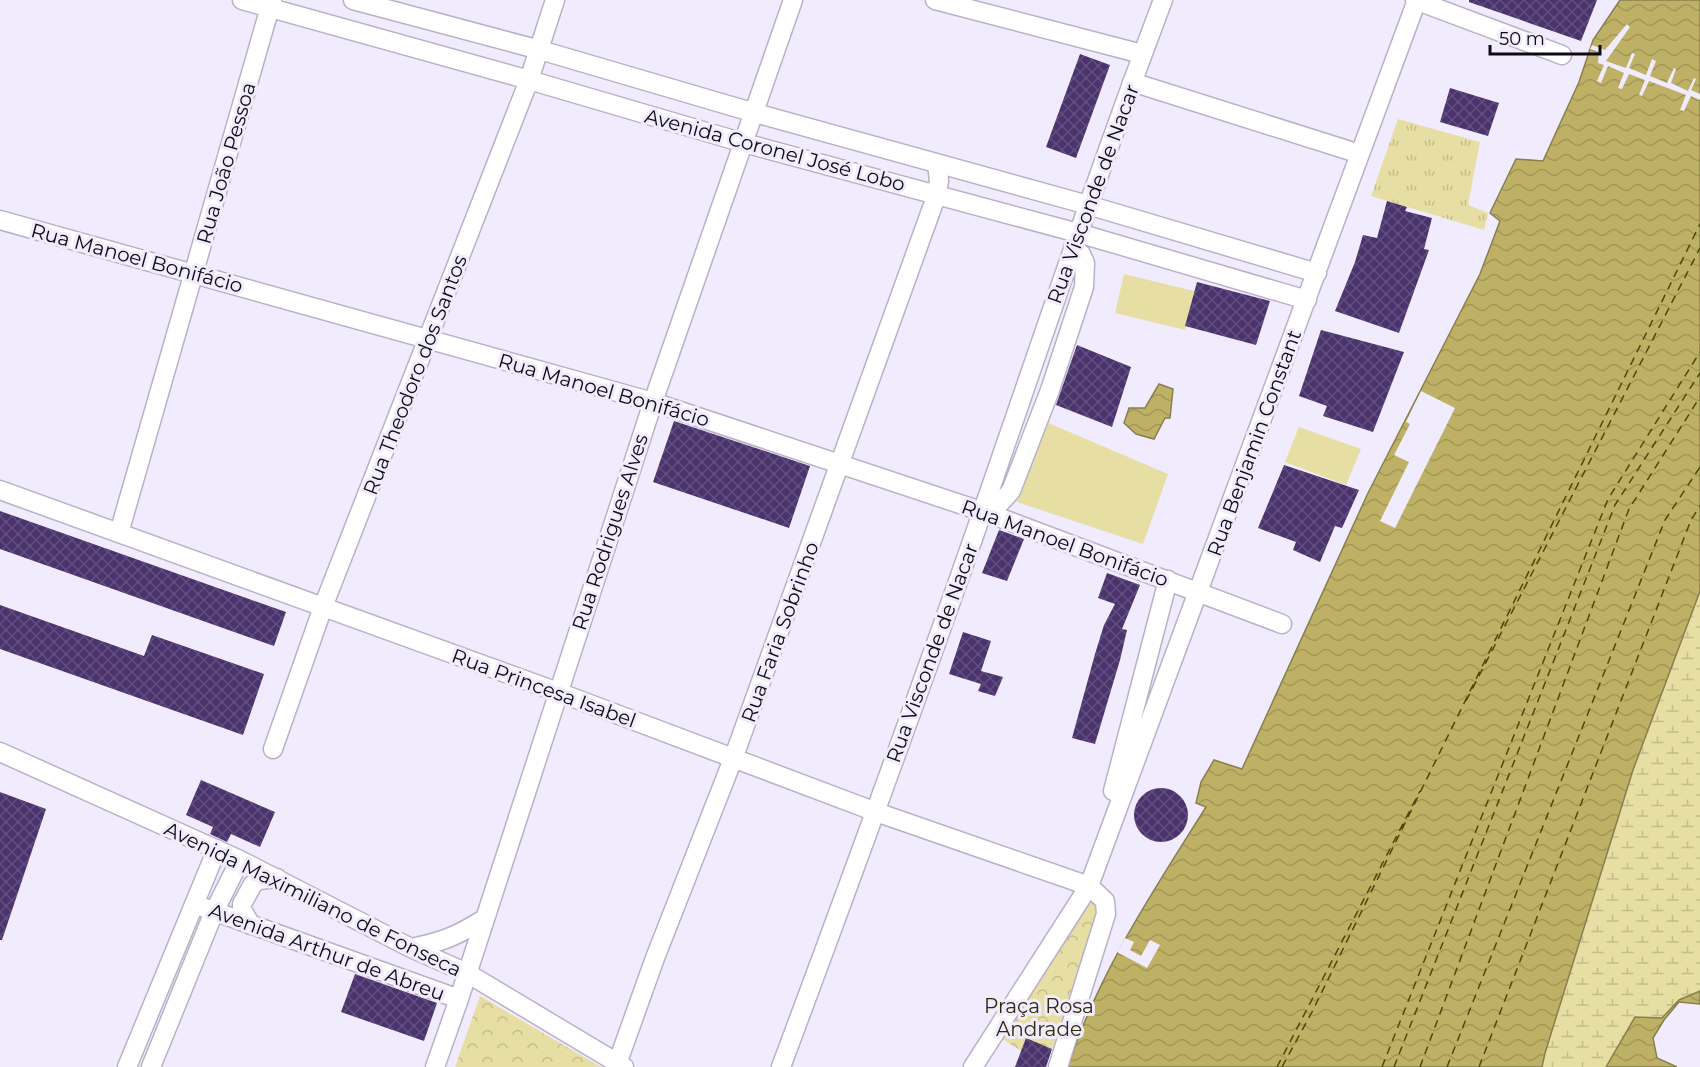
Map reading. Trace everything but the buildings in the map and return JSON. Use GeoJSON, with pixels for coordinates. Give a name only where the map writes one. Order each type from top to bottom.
{"type":"FeatureCollection","features":[{"type":"Feature","properties":{"kind":"street","name":"Avenida Coronel José Lobo"},"geometry":{"type":"LineString","coordinates":[[242,0],[271,4],[744,143],[937,194],[1076,240],[1307,300]]}},
{"type":"Feature","properties":{"kind":"street","name":"Avenida Coronel José Lobo"},"geometry":{"type":"LineString","coordinates":[[353,0],[540,50],[754,113],[1088,205],[1317,273]]}},
{"type":"Feature","properties":{"kind":"street","name":"Rua Theodoro dos Santos"},"geometry":{"type":"LineString","coordinates":[[273,749],[323,607],[529,80],[555,0]]}},
{"type":"Feature","properties":{"kind":"street","name":"Rua Rodrigues Alves"},"geometry":{"type":"LineString","coordinates":[[435,1067],[653,402],[793,0]]}},
{"type":"Feature","properties":{"kind":"street"},"geometry":{"type":"LineString","coordinates":[[935,0],[1142,54]]}},
{"type":"Feature","properties":{"kind":"street","name":"Rua Visconde de Nacar"},"geometry":{"type":"LineString","coordinates":[[1076,240],[1163,0]]}},
{"type":"Feature","properties":{"kind":"street"},"geometry":{"type":"LineString","coordinates":[[1416,0],[1562,55]]}},
{"type":"Feature","properties":{"kind":"street","name":"Rua Benjamin Constant"},"geometry":{"type":"LineString","coordinates":[[1089,886],[1416,0]]}},
{"type":"Feature","properties":{"kind":"street","name":"Rua João Pessoa"},"geometry":{"type":"LineString","coordinates":[[119,533],[271,4]]}},
{"type":"Feature","properties":{"kind":"street"},"geometry":{"type":"LineString","coordinates":[[1132,82],[1360,154]]}},
{"type":"Feature","properties":{"kind":"street","name":"Rua Faria Sobrinho"},"geometry":{"type":"LineString","coordinates":[[619,1066],[655,958],[733,759],[937,194],[939,181],[937,164]]}},
{"type":"Feature","properties":{"kind":"street","name":"Rua Manoel Bonifácio"},"geometry":{"type":"LineString","coordinates":[[0,220],[653,402],[986,513],[1282,624]]}},
{"type":"Feature","properties":{"kind":"street"},"geometry":{"type":"LineString","coordinates":[[986,513],[1011,491],[1050,390],[1084,287],[1085,263],[1076,240]]}},
{"type":"Feature","properties":{"kind":"street","name":"Rua Princesa Isabel"},"geometry":{"type":"LineString","coordinates":[[0,490],[558,692],[876,812],[1089,886]]}},
{"type":"Feature","properties":{"kind":"street","name":"Rua Visconde de Nacar"},"geometry":{"type":"LineString","coordinates":[[781,1067],[986,513]]}},
{"type":"Feature","properties":{"kind":"street"},"geometry":{"type":"LineString","coordinates":[[973,1067],[1089,886],[1168,580]]}},
{"type":"Feature","properties":{"kind":"street","name":"Avenida Maximiliano de Fonseca"},"geometry":{"type":"LineString","coordinates":[[0,752],[240,860],[411,948],[467,974],[619,1066]]}},
{"type":"Feature","properties":{"kind":"street"},"geometry":{"type":"LineString","coordinates":[[127,1067],[216,849]]}},
{"type":"Feature","properties":{"kind":"street"},"geometry":{"type":"LineString","coordinates":[[151,1067],[214,912],[240,860]]}},
{"type":"Feature","properties":{"kind":"street"},"geometry":{"type":"LineString","coordinates":[[251,925],[242,910],[242,904],[253,884],[259,880],[277,878]]}},
{"type":"Feature","properties":{"kind":"street"},"geometry":{"type":"LineString","coordinates":[[1058,1067],[1106,914],[1102,897],[1089,886]]}},
{"type":"Feature","properties":{"kind":"street","name":"Avenida Arthur de Abreu"},"geometry":{"type":"LineString","coordinates":[[194,904],[459,999]]}},
{"type":"Feature","properties":{"kind":"street"},"geometry":{"type":"LineString","coordinates":[[411,948],[442,942],[484,919]]}},
{"type":"Feature","properties":{"kind":"green space"},"geometry":{"type":"Polygon","coordinates":[[[1398,119],[1480,142],[1468,205],[1488,213],[1484,230],[1371,196],[1398,119]]]}},
{"type":"Feature","properties":{"kind":"green space"},"geometry":{"type":"Polygon","coordinates":[[[1124,274],[1194,291],[1185,330],[1115,313],[1124,274]]]}},
{"type":"Feature","properties":{"kind":"green space"},"geometry":{"type":"Polygon","coordinates":[[[1046,422],[1168,474],[1143,544],[1017,502],[1046,422]]]}},
{"type":"Feature","properties":{"kind":"green space"},"geometry":{"type":"Polygon","coordinates":[[[1299,427],[1361,449],[1346,485],[1285,462],[1299,427]]]}},
{"type":"Feature","properties":{"kind":"green space"},"geometry":{"type":"Polygon","coordinates":[[[1700,591],[1700,991],[1679,1000],[1662,1018],[1635,1017],[1606,1067],[1542,1067],[1633,770],[1700,591]]]}},
{"type":"Feature","properties":{"kind":"green space","name":"Praça Rosa Andrade"},"geometry":{"type":"Polygon","coordinates":[[[1093,902],[1100,912],[1052,1049],[1026,1038],[1021,1051],[999,1037],[1087,903],[1093,902]]]}},
{"type":"Feature","properties":{"kind":"green space"},"geometry":{"type":"Polygon","coordinates":[[[480,996],[601,1067],[455,1067],[480,996]]]}},
{"type":"Feature","properties":{"kind":"water"},"geometry":{"type":"Polygon","coordinates":[[[1620,0],[1700,0],[1700,591],[1633,770],[1542,1067],[1068,1067],[1080,1032],[1111,965],[1147,901],[1206,807],[1196,803],[1201,782],[1214,760],[1242,769],[1368,493],[1480,274],[1500,221],[1490,213],[1516,159],[1543,161],[1579,82],[1593,40],[1620,0]]]}},
{"type":"Feature","properties":{"kind":"water"},"geometry":{"type":"Polygon","coordinates":[[[1159,384],[1173,389],[1170,418],[1165,418],[1154,439],[1136,434],[1124,423],[1129,408],[1145,408],[1159,384]]]}},
{"type":"Feature","properties":{"kind":"water"},"geometry":{"type":"Polygon","coordinates":[[[1700,991],[1700,1004],[1679,1002],[1653,1038],[1657,1058],[1677,1067],[1606,1067],[1635,1017],[1662,1018],[1679,1000],[1700,991]]]}},
{"type":"Feature","properties":{"kind":"pier"},"geometry":{"type":"Polygon","coordinates":[[[1627,24],[1630,27],[1606,61],[1626,68],[1632,53],[1635,54],[1629,68],[1646,75],[1652,59],[1656,61],[1650,76],[1667,83],[1674,68],[1676,69],[1671,83],[1688,91],[1694,78],[1696,79],[1691,90],[1700,94],[1700,100],[1691,96],[1684,111],[1680,110],[1686,95],[1649,81],[1642,96],[1639,95],[1645,80],[1629,74],[1622,89],[1618,88],[1624,73],[1608,66],[1601,83],[1597,81],[1604,65],[1598,63],[1599,52],[1590,49],[1592,45],[1605,50],[1627,24]]]}},
{"type":"Feature","properties":{"kind":"pier"},"geometry":{"type":"Polygon","coordinates":[[[1421,391],[1455,408],[1395,528],[1380,521],[1409,462],[1394,455],[1410,424],[1406,422],[1421,391]]]}},
{"type":"Feature","properties":{"kind":"pier"},"geometry":{"type":"Polygon","coordinates":[[[1125,938],[1134,942],[1130,950],[1141,956],[1150,940],[1160,945],[1147,968],[1117,952],[1125,938]]]}},
{"type":"Feature","properties":{"kind":"ferry route"},"geometry":{"type":"LineString","coordinates":[[1282,1067],[1312,1012],[1700,224]]}},
{"type":"Feature","properties":{"kind":"ferry route"},"geometry":{"type":"LineString","coordinates":[[1466,701],[1700,248]]}},
{"type":"Feature","properties":{"kind":"ferry route"},"geometry":{"type":"LineString","coordinates":[[1382,1067],[1608,499],[1700,352]]}},
{"type":"Feature","properties":{"kind":"ferry route"},"geometry":{"type":"LineString","coordinates":[[1394,1067],[1615,505],[1700,373]]}},
{"type":"Feature","properties":{"kind":"ferry route"},"geometry":{"type":"LineString","coordinates":[[1420,1067],[1629,509],[1700,397]]}},
{"type":"Feature","properties":{"kind":"ferry route"},"geometry":{"type":"LineString","coordinates":[[1447,1067],[1665,520],[1700,467]]}},
{"type":"Feature","properties":{"kind":"ferry route"},"geometry":{"type":"LineString","coordinates":[[1479,1067],[1691,520],[1700,506]]}},
{"type":"Feature","properties":{"kind":"ferry route"},"geometry":{"type":"LineString","coordinates":[[1277,1067],[1420,791]]}}]}
